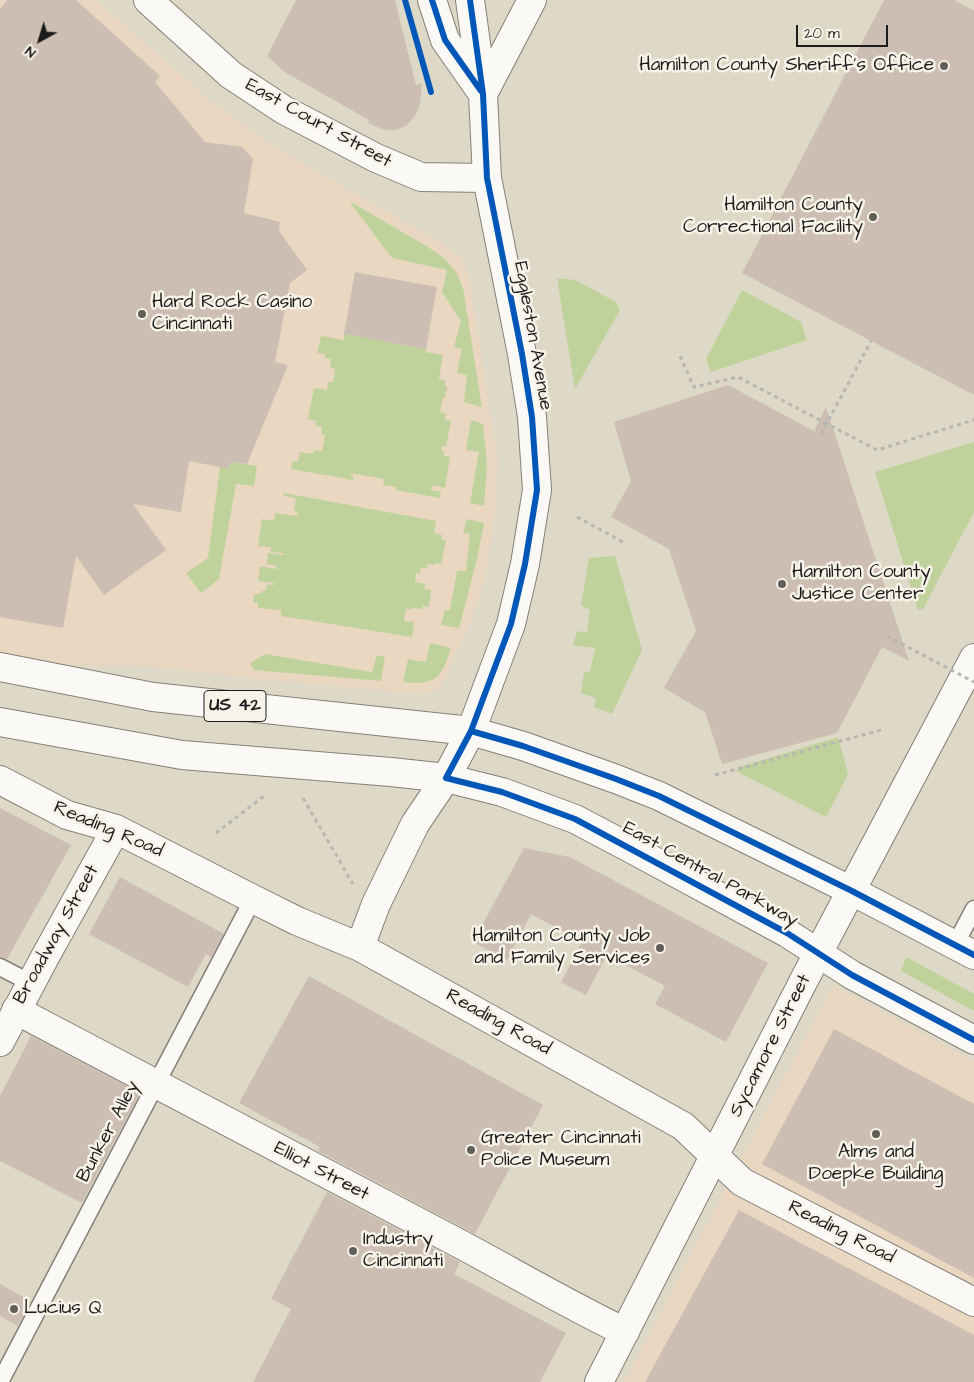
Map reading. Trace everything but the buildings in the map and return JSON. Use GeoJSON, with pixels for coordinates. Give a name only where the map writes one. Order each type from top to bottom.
{"type":"FeatureCollection","features":[{"type":"Feature","properties":{"kind":"main road","name":"East Court Street"},"geometry":{"type":"LineString","coordinates":[[148,0],[231,76],[284,110],[376,158],[421,177],[488,178]]}},
{"type":"Feature","properties":{"kind":"main road"},"geometry":{"type":"LineString","coordinates":[[432,0],[445,40],[483,94],[532,0]]}},
{"type":"Feature","properties":{"kind":"main road","name":"Eggleston Avenue"},"geometry":{"type":"LineString","coordinates":[[360,946],[376,904],[415,824],[446,778],[471,731],[511,624],[525,564],[536,490],[532,417],[522,354],[488,178],[483,94],[470,0]]}},
{"type":"Feature","properties":{"kind":"main road","name":"Sycamore Street"},"geometry":{"type":"LineString","coordinates":[[599,1382],[818,954],[974,658]]}},
{"type":"Feature","properties":{"kind":"main road","name":"US 42"},"geometry":{"type":"LineString","coordinates":[[0,667],[153,698],[471,731],[523,746],[659,796],[852,890],[964,950]]}},
{"type":"Feature","properties":{"kind":"main road"},"geometry":{"type":"LineString","coordinates":[[0,722],[182,755],[446,778]]}},
{"type":"Feature","properties":{"kind":"main road","name":"East Central Parkway"},"geometry":{"type":"LineString","coordinates":[[446,778],[502,792],[575,820],[787,933],[852,975],[974,1040]]}},
{"type":"Feature","properties":{"kind":"main road","name":"Reading Road"},"geometry":{"type":"LineString","coordinates":[[0,780],[67,815],[116,829],[253,899],[297,920],[360,946],[683,1126],[742,1182],[974,1302]]}},
{"type":"Feature","properties":{"kind":"main road","name":"Broadway Street"},"geometry":{"type":"LineString","coordinates":[[0,1042],[116,829]]}},
{"type":"Feature","properties":{"kind":"main road","name":"Elliot Street"},"geometry":{"type":"LineString","coordinates":[[16,1010],[625,1332]]}},
{"type":"Feature","properties":{"kind":"lane","name":"Bunker Alley"},"geometry":{"type":"LineString","coordinates":[[0,1382],[62,1256],[157,1085],[253,899]]}},
{"type":"Feature","properties":{"kind":"lane"},"geometry":{"type":"LineString","coordinates":[[964,950],[974,909]]}},
{"type":"Feature","properties":{"kind":"lane"},"geometry":{"type":"LineString","coordinates":[[0,967],[31,983]]}},
{"type":"Feature","properties":{"kind":"path"},"geometry":{"type":"LineString","coordinates":[[821,434],[871,341]]}},
{"type":"Feature","properties":{"kind":"path"},"geometry":{"type":"LineString","coordinates":[[680,356],[694,388],[738,377],[877,450],[974,420]]}},
{"type":"Feature","properties":{"kind":"path"},"geometry":{"type":"LineString","coordinates":[[577,517],[623,542]]}},
{"type":"Feature","properties":{"kind":"path"},"geometry":{"type":"LineString","coordinates":[[887,636],[974,682]]}},
{"type":"Feature","properties":{"kind":"path"},"geometry":{"type":"LineString","coordinates":[[715,775],[885,729]]}},
{"type":"Feature","properties":{"kind":"path"},"geometry":{"type":"LineString","coordinates":[[216,834],[264,796]]}},
{"type":"Feature","properties":{"kind":"path"},"geometry":{"type":"LineString","coordinates":[[303,798],[357,891]]}},
{"type":"Feature","properties":{"kind":"shaded area","name":"Hard Rock Casino Cincinnati"},"geometry":{"type":"Polygon","coordinates":[[[0,0],[96,0],[212,102],[278,149],[442,243],[462,259],[469,274],[498,463],[495,511],[488,561],[478,604],[444,681],[436,690],[419,694],[157,667],[0,663],[0,0]]]}},
{"type":"Feature","properties":{"kind":"shaded area"},"geometry":{"type":"Polygon","coordinates":[[[833,985],[974,1062],[974,1382],[624,1382],[833,985]]]}},
{"type":"Feature","properties":{"kind":"green space"},"geometry":{"type":"Polygon","coordinates":[[[349,201],[428,247],[445,259],[456,272],[463,288],[482,407],[464,402],[467,375],[457,373],[462,349],[454,347],[461,321],[442,292],[447,270],[392,258],[349,201]]]}},
{"type":"Feature","properties":{"kind":"green space"},"geometry":{"type":"Polygon","coordinates":[[[557,278],[575,280],[616,302],[620,310],[575,389],[557,278]]]}},
{"type":"Feature","properties":{"kind":"green space"},"geometry":{"type":"Polygon","coordinates":[[[742,290],[801,322],[807,340],[711,372],[706,359],[742,290]]]}},
{"type":"Feature","properties":{"kind":"green space"},"geometry":{"type":"Polygon","coordinates":[[[344,334],[426,349],[426,352],[443,355],[439,379],[445,381],[445,386],[447,387],[440,412],[446,414],[445,420],[451,421],[446,447],[442,446],[441,450],[444,451],[444,456],[450,457],[445,488],[433,485],[431,490],[441,492],[440,498],[396,490],[396,487],[383,485],[384,479],[351,473],[350,475],[353,475],[353,480],[291,469],[292,461],[298,462],[300,452],[313,454],[314,450],[322,451],[325,435],[321,434],[322,427],[315,426],[316,421],[308,419],[314,388],[327,390],[328,382],[333,382],[335,369],[330,368],[331,359],[325,358],[325,354],[317,353],[321,336],[344,340],[344,334]]]}},
{"type":"Feature","properties":{"kind":"green space"},"geometry":{"type":"Polygon","coordinates":[[[471,420],[483,424],[487,465],[484,506],[470,503],[479,452],[466,450],[471,420]]]}},
{"type":"Feature","properties":{"kind":"green space"},"geometry":{"type":"Polygon","coordinates":[[[974,442],[974,512],[923,609],[918,610],[875,472],[974,442]]]}},
{"type":"Feature","properties":{"kind":"green space"},"geometry":{"type":"Polygon","coordinates":[[[230,462],[257,466],[254,486],[236,484],[219,579],[201,593],[186,573],[208,558],[220,467],[229,468],[230,462]]]}},
{"type":"Feature","properties":{"kind":"green space"},"geometry":{"type":"Polygon","coordinates":[[[284,493],[436,521],[434,533],[442,535],[441,539],[446,540],[441,564],[428,564],[427,568],[421,568],[420,574],[416,573],[415,582],[425,584],[424,589],[431,590],[429,607],[423,606],[422,609],[406,609],[404,621],[414,622],[412,637],[281,616],[281,610],[258,608],[258,603],[253,602],[254,594],[260,594],[266,590],[267,584],[274,585],[274,583],[258,581],[260,566],[277,569],[277,566],[267,564],[268,553],[283,555],[283,553],[271,552],[271,547],[258,546],[262,519],[274,521],[275,513],[298,516],[294,510],[296,498],[283,496],[284,493]]]}},
{"type":"Feature","properties":{"kind":"green space"},"geometry":{"type":"Polygon","coordinates":[[[467,519],[484,523],[477,559],[459,628],[441,625],[445,610],[450,610],[457,571],[466,571],[470,534],[463,533],[467,519]]]}},
{"type":"Feature","properties":{"kind":"green space"},"geometry":{"type":"Polygon","coordinates":[[[615,556],[642,650],[612,714],[594,707],[596,698],[581,693],[584,672],[590,672],[595,648],[573,645],[577,631],[587,633],[590,610],[581,605],[589,558],[615,556]]]}},
{"type":"Feature","properties":{"kind":"green space"},"geometry":{"type":"Polygon","coordinates":[[[430,643],[451,648],[440,673],[436,678],[423,683],[403,682],[408,659],[426,662],[430,643]]]}},
{"type":"Feature","properties":{"kind":"green space"},"geometry":{"type":"Polygon","coordinates":[[[265,654],[372,672],[377,655],[385,657],[381,681],[254,670],[250,663],[265,654]]]}},
{"type":"Feature","properties":{"kind":"green space"},"geometry":{"type":"Polygon","coordinates":[[[838,737],[848,774],[826,817],[736,771],[740,767],[838,737]]]}},
{"type":"Feature","properties":{"kind":"green space"},"geometry":{"type":"Polygon","coordinates":[[[906,957],[974,994],[974,1011],[901,971],[906,957]]]}},
{"type":"Feature","properties":{"kind":"cycle path"},"geometry":{"type":"LineString","coordinates":[[405,0],[431,92]]}},
{"type":"Feature","properties":{"kind":"cycle path"},"geometry":{"type":"LineString","coordinates":[[432,0],[445,40],[481,91]]}},
{"type":"Feature","properties":{"kind":"cycle path"},"geometry":{"type":"LineString","coordinates":[[470,0],[483,94],[487,178],[522,354],[532,417],[537,490],[525,564],[511,624],[471,731],[446,778],[502,792],[575,819],[787,933],[852,975],[974,1040]]}},
{"type":"Feature","properties":{"kind":"cycle path"},"geometry":{"type":"LineString","coordinates":[[471,731],[523,746],[659,796],[852,891],[974,955]]}},
{"type":"Feature","properties":{"kind":"place","name":"Hamilton County Sheriff’s Office"},"geometry":{"type":"Point","coordinates":[944,66]}},
{"type":"Feature","properties":{"kind":"place","name":"Hamilton County Correctional Facility"},"geometry":{"type":"Point","coordinates":[873,217]}},
{"type":"Feature","properties":{"kind":"place","name":"Hard Rock Casino Cincinnati"},"geometry":{"type":"Point","coordinates":[142,314]}},
{"type":"Feature","properties":{"kind":"place","name":"Hamilton County Justice Center"},"geometry":{"type":"Point","coordinates":[782,584]}},
{"type":"Feature","properties":{"kind":"place","name":"Hamilton County Job and Family Services"},"geometry":{"type":"Point","coordinates":[660,948]}},
{"type":"Feature","properties":{"kind":"place","name":"Alms and Doepke Building"},"geometry":{"type":"Point","coordinates":[876,1134]}},
{"type":"Feature","properties":{"kind":"place","name":"Greater Cincinnati Police Museum"},"geometry":{"type":"Point","coordinates":[471,1150]}},
{"type":"Feature","properties":{"kind":"place","name":"Industry Cincinnati"},"geometry":{"type":"Point","coordinates":[353,1251]}},
{"type":"Feature","properties":{"kind":"place","name":"Lucius Q"},"geometry":{"type":"Point","coordinates":[14,1309]}}]}
